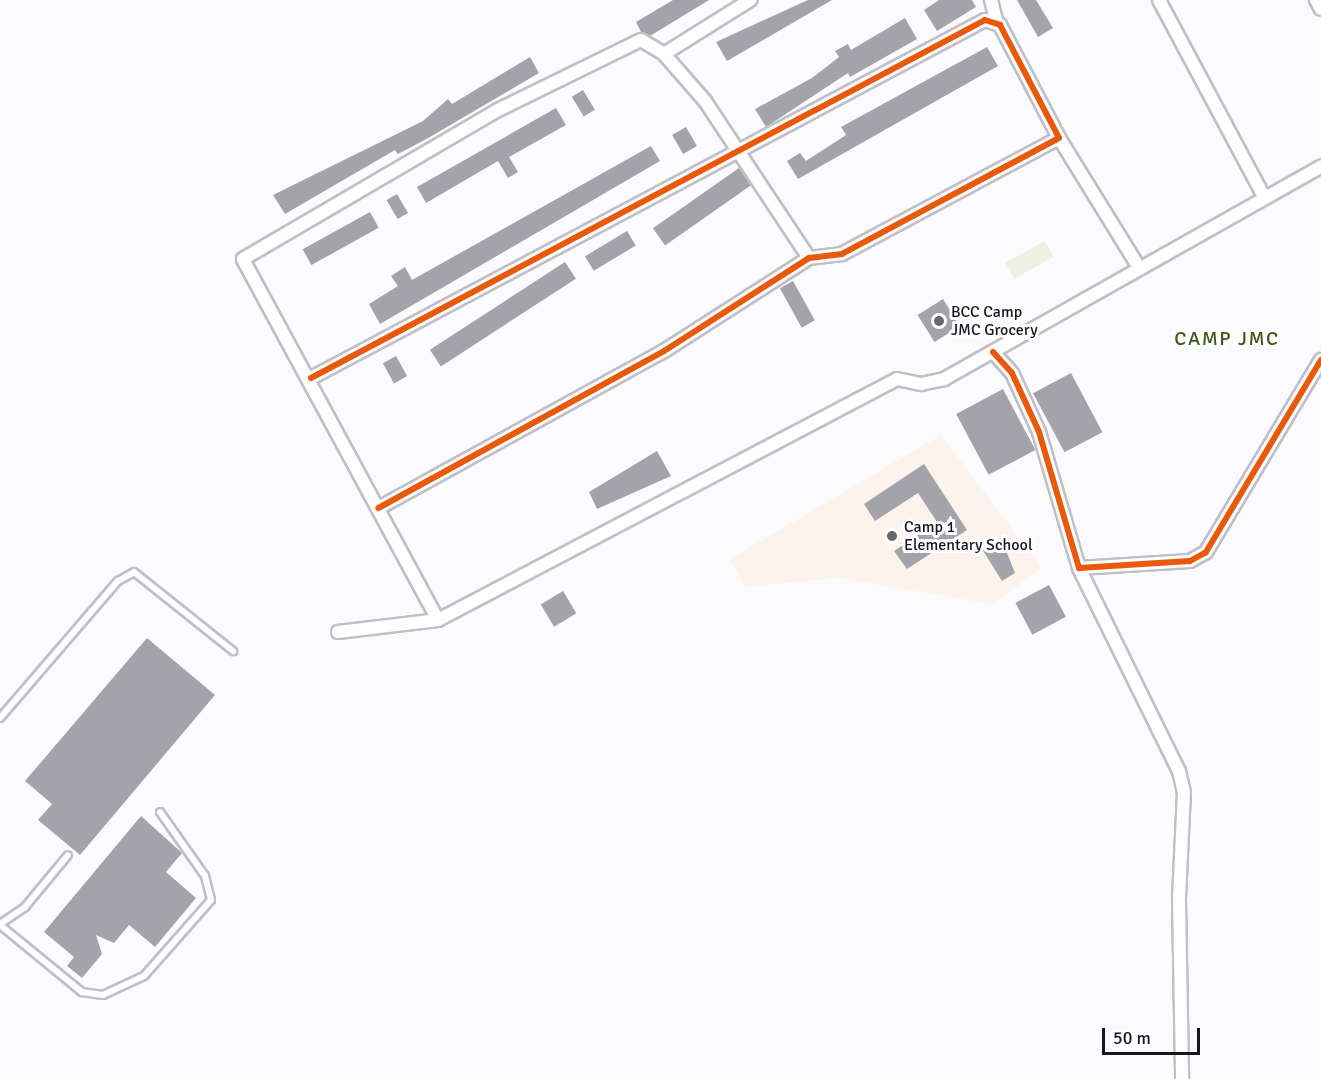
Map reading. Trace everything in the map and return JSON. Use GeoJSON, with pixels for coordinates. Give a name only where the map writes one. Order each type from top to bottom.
{"type":"FeatureCollection","features":[{"type":"Feature","properties":{"kind":"street"},"geometry":{"type":"LineString","coordinates":[[664,54],[750,0]]}},
{"type":"Feature","properties":{"kind":"street"},"geometry":{"type":"LineString","coordinates":[[991,0],[996,20],[1059,138],[1138,266]]}},
{"type":"Feature","properties":{"kind":"street"},"geometry":{"type":"LineString","coordinates":[[1159,0],[1264,197]]}},
{"type":"Feature","properties":{"kind":"street"},"geometry":{"type":"LineString","coordinates":[[1316,0],[1321,9]]}},
{"type":"Feature","properties":{"kind":"street"},"geometry":{"type":"LineString","coordinates":[[311,378],[742,153],[985,20],[996,20]]}},
{"type":"Feature","properties":{"kind":"street"},"geometry":{"type":"LineString","coordinates":[[438,620],[311,378],[243,259],[496,111],[641,40],[664,54],[742,153],[809,258]]}},
{"type":"Feature","properties":{"kind":"street"},"geometry":{"type":"LineString","coordinates":[[378,507],[664,351],[809,258],[842,254],[1059,138]]}},
{"type":"Feature","properties":{"kind":"street"},"geometry":{"type":"LineString","coordinates":[[338,632],[438,620],[825,414],[897,379],[921,384],[944,379],[1138,266],[1321,167]]}},
{"type":"Feature","properties":{"kind":"street"},"geometry":{"type":"LineString","coordinates":[[993,352],[1012,373],[1039,432],[1079,568],[1179,771],[1184,792],[1179,900],[1182,1079]]}},
{"type":"Feature","properties":{"kind":"street"},"geometry":{"type":"LineString","coordinates":[[1079,568],[1190,561],[1206,552],[1321,360]]}},
{"type":"Feature","properties":{"kind":"lane"},"geometry":{"type":"LineString","coordinates":[[0,718],[118,581],[134,572],[233,651]]}},
{"type":"Feature","properties":{"kind":"lane"},"geometry":{"type":"LineString","coordinates":[[68,855],[25,907],[0,924],[82,992],[104,995],[144,976],[211,900],[205,876],[160,812]]}},
{"type":"Feature","properties":{"kind":"shaded area","name":"Camp 1 Elementary School"},"geometry":{"type":"Polygon","coordinates":[[[941,435],[1042,568],[992,604],[837,578],[745,587],[730,559],[941,435]]]}},
{"type":"Feature","properties":{"kind":"green space"},"geometry":{"type":"Polygon","coordinates":[[[1045,241],[1054,257],[1014,279],[1006,263],[1045,241]]]}},
{"type":"Feature","properties":{"kind":"building"},"geometry":{"type":"Polygon","coordinates":[[[673,0],[709,0],[650,36],[641,32],[636,22],[673,0]]]}},
{"type":"Feature","properties":{"kind":"building"},"geometry":{"type":"Polygon","coordinates":[[[808,0],[832,0],[727,61],[716,42],[808,0]]]}},
{"type":"Feature","properties":{"kind":"building"},"geometry":{"type":"Polygon","coordinates":[[[939,0],[972,0],[976,7],[937,31],[924,10],[939,0]]]}},
{"type":"Feature","properties":{"kind":"building"},"geometry":{"type":"Polygon","coordinates":[[[1017,0],[1036,0],[1053,28],[1038,37],[1017,0]]]}},
{"type":"Feature","properties":{"kind":"building"},"geometry":{"type":"Polygon","coordinates":[[[905,18],[917,39],[850,77],[848,73],[766,127],[755,109],[812,78],[839,57],[835,51],[848,44],[851,50],[905,18]]]}},
{"type":"Feature","properties":{"kind":"building"},"geometry":{"type":"Polygon","coordinates":[[[987,47],[998,66],[798,179],[787,161],[800,153],[806,161],[846,135],[841,127],[987,47]]]}},
{"type":"Feature","properties":{"kind":"building"},"geometry":{"type":"Polygon","coordinates":[[[530,57],[539,73],[430,137],[398,154],[395,150],[285,214],[273,195],[423,121],[448,99],[452,104],[530,57]]]}},
{"type":"Feature","properties":{"kind":"building"},"geometry":{"type":"Polygon","coordinates":[[[583,90],[595,110],[584,116],[572,97],[583,90]]]}},
{"type":"Feature","properties":{"kind":"building"},"geometry":{"type":"Polygon","coordinates":[[[556,108],[566,125],[509,157],[518,172],[508,178],[498,161],[426,203],[417,187],[556,108]]]}},
{"type":"Feature","properties":{"kind":"building"},"geometry":{"type":"Polygon","coordinates":[[[686,127],[697,146],[683,154],[672,135],[686,127]]]}},
{"type":"Feature","properties":{"kind":"building"},"geometry":{"type":"Polygon","coordinates":[[[651,146],[660,161],[380,324],[369,304],[398,286],[391,276],[405,267],[412,280],[651,146]]]}},
{"type":"Feature","properties":{"kind":"building"},"geometry":{"type":"Polygon","coordinates":[[[739,168],[751,185],[665,245],[653,228],[739,168]]]}},
{"type":"Feature","properties":{"kind":"building"},"geometry":{"type":"Polygon","coordinates":[[[397,194],[408,213],[398,219],[387,200],[397,194]]]}},
{"type":"Feature","properties":{"kind":"building"},"geometry":{"type":"Polygon","coordinates":[[[370,212],[379,228],[311,265],[303,249],[370,212]]]}},
{"type":"Feature","properties":{"kind":"building"},"geometry":{"type":"Polygon","coordinates":[[[627,231],[636,246],[594,271],[585,256],[627,231]]]}},
{"type":"Feature","properties":{"kind":"building"},"geometry":{"type":"Polygon","coordinates":[[[565,262],[576,279],[441,366],[430,350],[565,262]]]}},
{"type":"Feature","properties":{"kind":"building"},"geometry":{"type":"Polygon","coordinates":[[[793,281],[815,320],[802,328],[780,288],[793,281]]]}},
{"type":"Feature","properties":{"kind":"building","name":"BCC Camp JMC Grocery"},"geometry":{"type":"Polygon","coordinates":[[[943,299],[960,326],[935,342],[918,315],[943,299]]]}},
{"type":"Feature","properties":{"kind":"building"},"geometry":{"type":"Polygon","coordinates":[[[396,356],[407,376],[394,383],[383,363],[396,356]]]}},
{"type":"Feature","properties":{"kind":"building"},"geometry":{"type":"Polygon","coordinates":[[[1071,373],[1102,432],[1064,452],[1033,393],[1071,373]]]}},
{"type":"Feature","properties":{"kind":"building"},"geometry":{"type":"Polygon","coordinates":[[[1003,389],[1035,450],[989,475],[956,414],[1003,389]]]}},
{"type":"Feature","properties":{"kind":"building"},"geometry":{"type":"Polygon","coordinates":[[[657,451],[671,476],[597,509],[589,492],[657,451]]]}},
{"type":"Feature","properties":{"kind":"building"},"geometry":{"type":"Polygon","coordinates":[[[924,464],[967,530],[907,569],[894,551],[937,522],[918,493],[875,521],[864,504],[924,464]]]}},
{"type":"Feature","properties":{"kind":"building"},"geometry":{"type":"Polygon","coordinates":[[[1001,538],[1015,573],[1002,581],[982,549],[1001,538]]]}},
{"type":"Feature","properties":{"kind":"building"},"geometry":{"type":"Polygon","coordinates":[[[1049,585],[1066,617],[1032,635],[1015,603],[1049,585]]]}},
{"type":"Feature","properties":{"kind":"building"},"geometry":{"type":"Polygon","coordinates":[[[563,591],[576,613],[554,627],[541,604],[563,591]]]}},
{"type":"Feature","properties":{"kind":"building"},"geometry":{"type":"Polygon","coordinates":[[[147,638],[215,695],[80,855],[38,820],[52,804],[25,781],[147,638]]]}},
{"type":"Feature","properties":{"kind":"building"},"geometry":{"type":"Polygon","coordinates":[[[141,816],[182,853],[166,872],[196,898],[155,947],[129,925],[114,943],[96,935],[102,954],[82,978],[67,966],[74,957],[44,932],[141,816]]]}},
{"type":"Feature","properties":{"kind":"cycle path"},"geometry":{"type":"LineString","coordinates":[[311,378],[985,20],[1000,25],[1059,138],[842,254],[809,258],[664,351],[378,508]]}},
{"type":"Feature","properties":{"kind":"cycle path"},"geometry":{"type":"LineString","coordinates":[[993,352],[1012,373],[1039,432],[1079,568],[1190,561],[1206,552],[1321,360]]}},
{"type":"Feature","properties":{"kind":"place","name":"BCC Camp JMC Grocery"},"geometry":{"type":"Point","coordinates":[939,321]}},
{"type":"Feature","properties":{"kind":"place","name":"Camp 1 Elementary School"},"geometry":{"type":"Point","coordinates":[892,536]}},
{"type":"Feature","properties":{"kind":"district","name":"CAMP JMC"},"geometry":{"type":"Point","coordinates":[1227,338]}}]}
